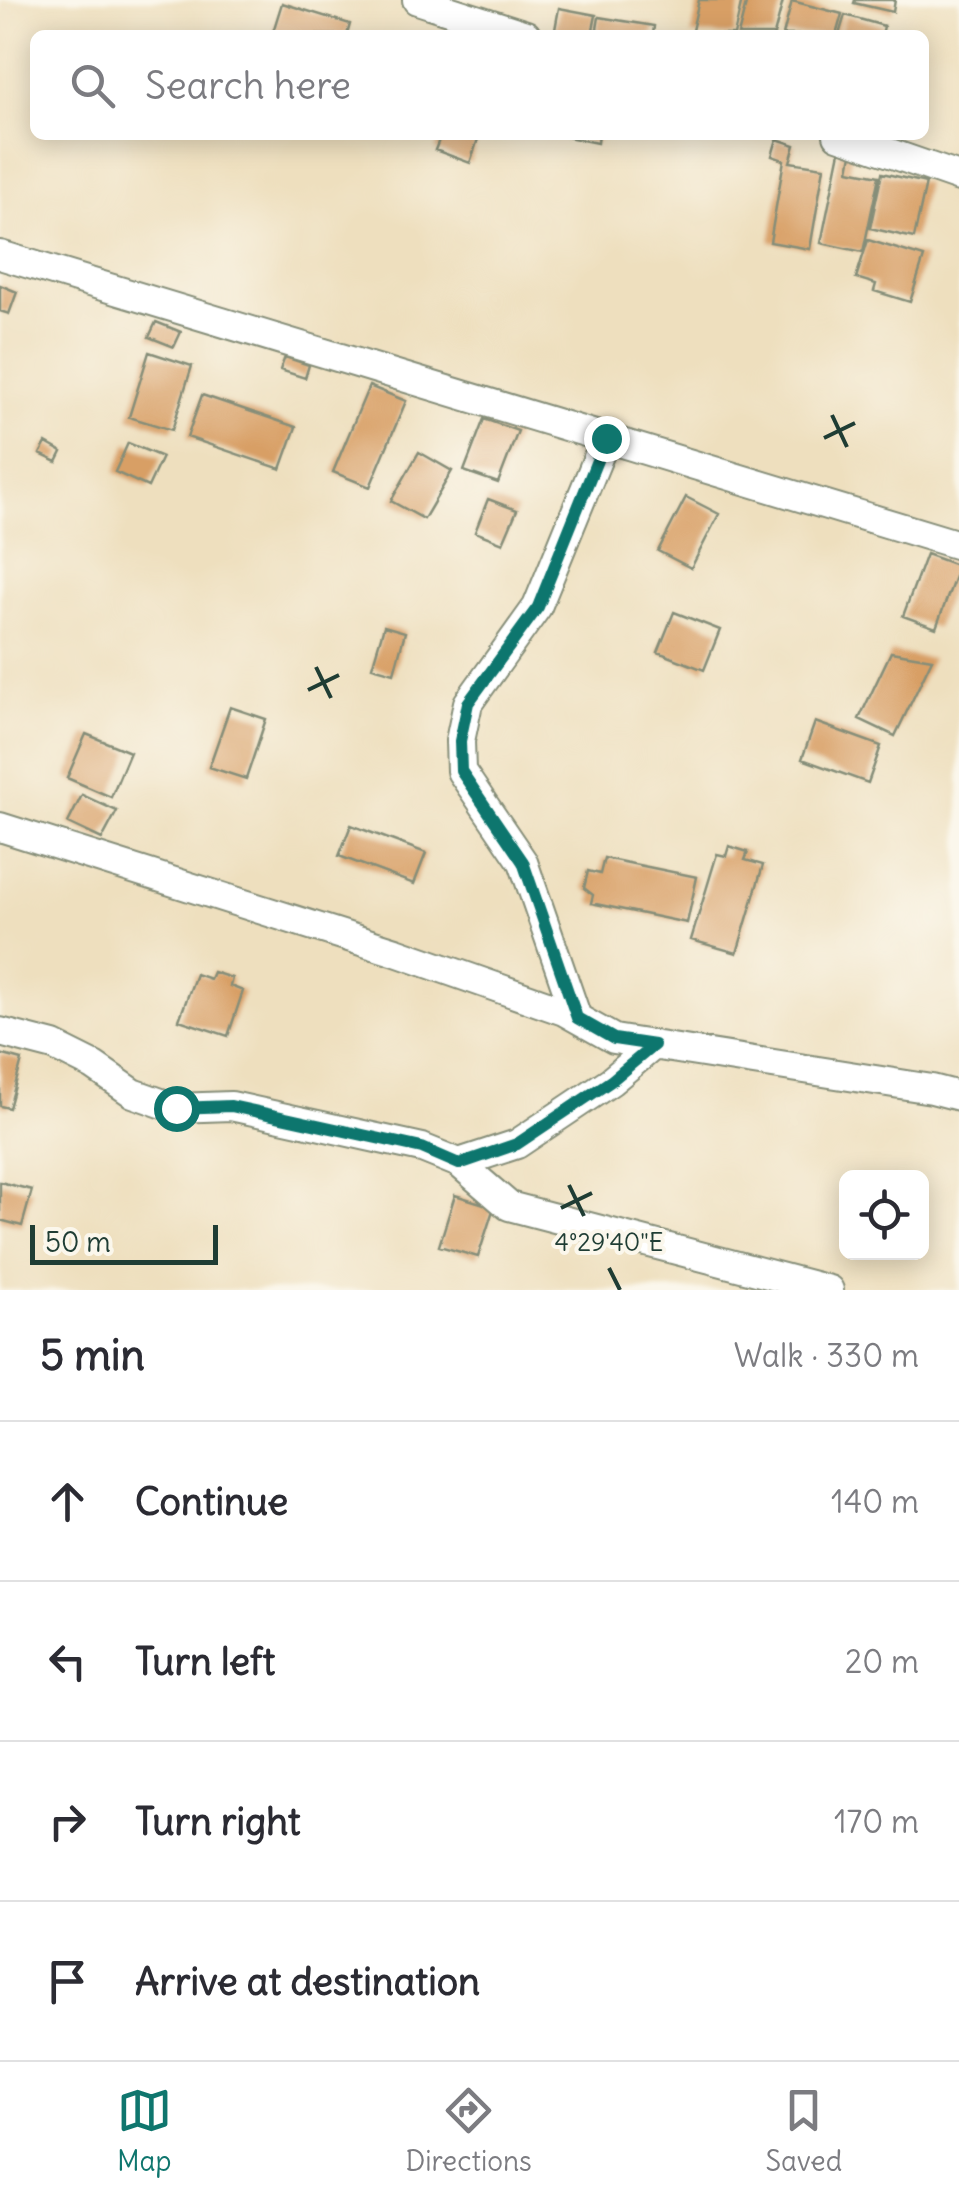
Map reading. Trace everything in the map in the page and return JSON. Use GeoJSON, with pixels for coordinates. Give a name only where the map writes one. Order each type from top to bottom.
{"type":"FeatureCollection","features":[{"type":"Feature","properties":{"kind":"street"},"geometry":{"type":"LineString","coordinates":[[417,0],[510,30]]}},
{"type":"Feature","properties":{"kind":"street"},"geometry":{"type":"LineString","coordinates":[[854,140],[959,178]]}},
{"type":"Feature","properties":{"kind":"street"},"geometry":{"type":"LineString","coordinates":[[0,255],[959,545]]}},
{"type":"Feature","properties":{"kind":"street"},"geometry":{"type":"LineString","coordinates":[[577,1018],[523,862],[461,771],[460,741],[468,703],[538,607],[606,438]]}},
{"type":"Feature","properties":{"kind":"street"},"geometry":{"type":"LineString","coordinates":[[0,827],[396,952],[577,1018],[614,1039],[959,1096]]}},
{"type":"Feature","properties":{"kind":"street"},"geometry":{"type":"LineString","coordinates":[[0,1032],[54,1046],[94,1066],[132,1094],[176,1108],[231,1106],[422,1148],[459,1164],[510,1206],[828,1290]]}},
{"type":"Feature","properties":{"kind":"street"},"geometry":{"type":"LineString","coordinates":[[459,1164],[517,1144],[611,1081],[654,1045]]}},
{"type":"Feature","properties":{"kind":"building"},"geometry":{"type":"Polygon","coordinates":[[[699,0],[742,0],[735,30],[692,30],[699,0]]]}},
{"type":"Feature","properties":{"kind":"building"},"geometry":{"type":"Polygon","coordinates":[[[747,0],[783,1],[775,30],[739,30],[747,0]]]}},
{"type":"Feature","properties":{"kind":"building"},"geometry":{"type":"Polygon","coordinates":[[[895,0],[893,12],[854,3],[895,0]]]}},
{"type":"Feature","properties":{"kind":"building"},"geometry":{"type":"Polygon","coordinates":[[[792,1],[842,14],[837,30],[784,30],[792,1]]]}},
{"type":"Feature","properties":{"kind":"building"},"geometry":{"type":"Polygon","coordinates":[[[282,3],[350,24],[348,30],[274,30],[282,3]]]}},
{"type":"Feature","properties":{"kind":"building"},"geometry":{"type":"Polygon","coordinates":[[[559,8],[596,15],[593,30],[555,30],[559,8]]]}},
{"type":"Feature","properties":{"kind":"building"},"geometry":{"type":"Polygon","coordinates":[[[845,15],[884,26],[883,30],[840,30],[845,15]]]}},
{"type":"Feature","properties":{"kind":"building"},"geometry":{"type":"Polygon","coordinates":[[[599,17],[654,26],[654,30],[597,30],[599,17]]]}},
{"type":"Feature","properties":{"kind":"building"},"geometry":{"type":"Polygon","coordinates":[[[439,140],[478,140],[470,163],[435,150],[439,140]]]}},
{"type":"Feature","properties":{"kind":"building"},"geometry":{"type":"Polygon","coordinates":[[[780,140],[795,145],[790,162],[824,167],[810,249],[770,242],[784,160],[772,156],[780,140]]]}},
{"type":"Feature","properties":{"kind":"building"},"geometry":{"type":"Polygon","coordinates":[[[840,151],[852,154],[849,170],[879,176],[863,252],[821,243],[840,151]]]}},
{"type":"Feature","properties":{"kind":"building"},"geometry":{"type":"Polygon","coordinates":[[[882,173],[926,183],[914,238],[870,228],[882,173]]]}},
{"type":"Feature","properties":{"kind":"building"},"geometry":{"type":"Polygon","coordinates":[[[868,240],[924,257],[910,302],[874,291],[876,284],[856,278],[868,240]]]}},
{"type":"Feature","properties":{"kind":"building"},"geometry":{"type":"Polygon","coordinates":[[[0,285],[17,292],[9,314],[0,311],[0,285]]]}},
{"type":"Feature","properties":{"kind":"building"},"geometry":{"type":"Polygon","coordinates":[[[156,322],[181,332],[174,347],[149,337],[156,322]]]}},
{"type":"Feature","properties":{"kind":"building"},"geometry":{"type":"Polygon","coordinates":[[[149,352],[192,366],[172,430],[129,417],[149,352]]]}},
{"type":"Feature","properties":{"kind":"building"},"geometry":{"type":"Polygon","coordinates":[[[285,357],[309,365],[305,378],[280,370],[285,357]]]}},
{"type":"Feature","properties":{"kind":"building"},"geometry":{"type":"Polygon","coordinates":[[[369,386],[406,401],[370,487],[333,472],[369,386]]]}},
{"type":"Feature","properties":{"kind":"building"},"geometry":{"type":"Polygon","coordinates":[[[202,395],[296,427],[281,469],[187,437],[202,395]]]}},
{"type":"Feature","properties":{"kind":"building"},"geometry":{"type":"Polygon","coordinates":[[[484,419],[518,431],[498,483],[464,471],[484,419]]]}},
{"type":"Feature","properties":{"kind":"building"},"geometry":{"type":"Polygon","coordinates":[[[46,443],[62,452],[57,462],[40,454],[46,443]]]}},
{"type":"Feature","properties":{"kind":"building"},"geometry":{"type":"Polygon","coordinates":[[[128,443],[162,457],[148,487],[115,472],[128,443]]]}},
{"type":"Feature","properties":{"kind":"building"},"geometry":{"type":"Polygon","coordinates":[[[419,452],[452,471],[424,519],[391,501],[419,452]]]}},
{"type":"Feature","properties":{"kind":"building"},"geometry":{"type":"Polygon","coordinates":[[[686,497],[719,514],[691,568],[658,551],[686,497]]]}},
{"type":"Feature","properties":{"kind":"building"},"geometry":{"type":"Polygon","coordinates":[[[488,499],[517,510],[503,543],[475,532],[488,499]]]}},
{"type":"Feature","properties":{"kind":"building"},"geometry":{"type":"Polygon","coordinates":[[[926,554],[959,566],[936,628],[903,616],[926,554]]]}},
{"type":"Feature","properties":{"kind":"building"},"geometry":{"type":"Polygon","coordinates":[[[674,612],[720,630],[704,670],[658,652],[674,612]]]}},
{"type":"Feature","properties":{"kind":"building"},"geometry":{"type":"Polygon","coordinates":[[[384,626],[405,632],[394,673],[372,667],[384,626]]]}},
{"type":"Feature","properties":{"kind":"building"},"geometry":{"type":"Polygon","coordinates":[[[891,652],[932,659],[895,736],[859,719],[891,652]]]}},
{"type":"Feature","properties":{"kind":"building"},"geometry":{"type":"Polygon","coordinates":[[[230,707],[266,719],[246,779],[209,767],[230,707]]]}},
{"type":"Feature","properties":{"kind":"building"},"geometry":{"type":"Polygon","coordinates":[[[815,722],[881,746],[868,783],[802,759],[815,722]]]}},
{"type":"Feature","properties":{"kind":"building"},"geometry":{"type":"Polygon","coordinates":[[[86,734],[130,752],[111,797],[67,778],[86,734]]]}},
{"type":"Feature","properties":{"kind":"building"},"geometry":{"type":"Polygon","coordinates":[[[82,795],[117,811],[102,839],[68,823],[82,795]]]}},
{"type":"Feature","properties":{"kind":"building"},"geometry":{"type":"Polygon","coordinates":[[[351,825],[426,853],[414,884],[339,856],[351,825]]]}},
{"type":"Feature","properties":{"kind":"building"},"geometry":{"type":"Polygon","coordinates":[[[729,846],[748,852],[745,860],[763,865],[737,953],[691,940],[717,854],[726,856],[729,846]]]}},
{"type":"Feature","properties":{"kind":"building"},"geometry":{"type":"Polygon","coordinates":[[[604,858],[697,877],[687,923],[591,903],[593,895],[584,888],[588,871],[600,874],[604,858]]]}},
{"type":"Feature","properties":{"kind":"building"},"geometry":{"type":"Polygon","coordinates":[[[213,972],[232,978],[230,986],[243,991],[228,1036],[179,1020],[196,974],[210,979],[213,972]]]}},
{"type":"Feature","properties":{"kind":"building"},"geometry":{"type":"Polygon","coordinates":[[[0,1054],[22,1060],[9,1108],[0,1106],[0,1054]]]}},
{"type":"Feature","properties":{"kind":"building"},"geometry":{"type":"Polygon","coordinates":[[[0,1182],[32,1190],[22,1226],[0,1220],[0,1182]]]}},
{"type":"Feature","properties":{"kind":"building"},"geometry":{"type":"Polygon","coordinates":[[[455,1195],[494,1207],[478,1257],[439,1246],[455,1195]]]}},
{"type":"Feature","properties":{"kind":"route"},"geometry":{"type":"LineString","coordinates":[[176,1108],[231,1106],[422,1148],[459,1164],[517,1144],[611,1081],[654,1045],[614,1039],[577,1018],[523,862],[461,771],[460,741],[468,703],[538,607],[606,438]]}}]}
